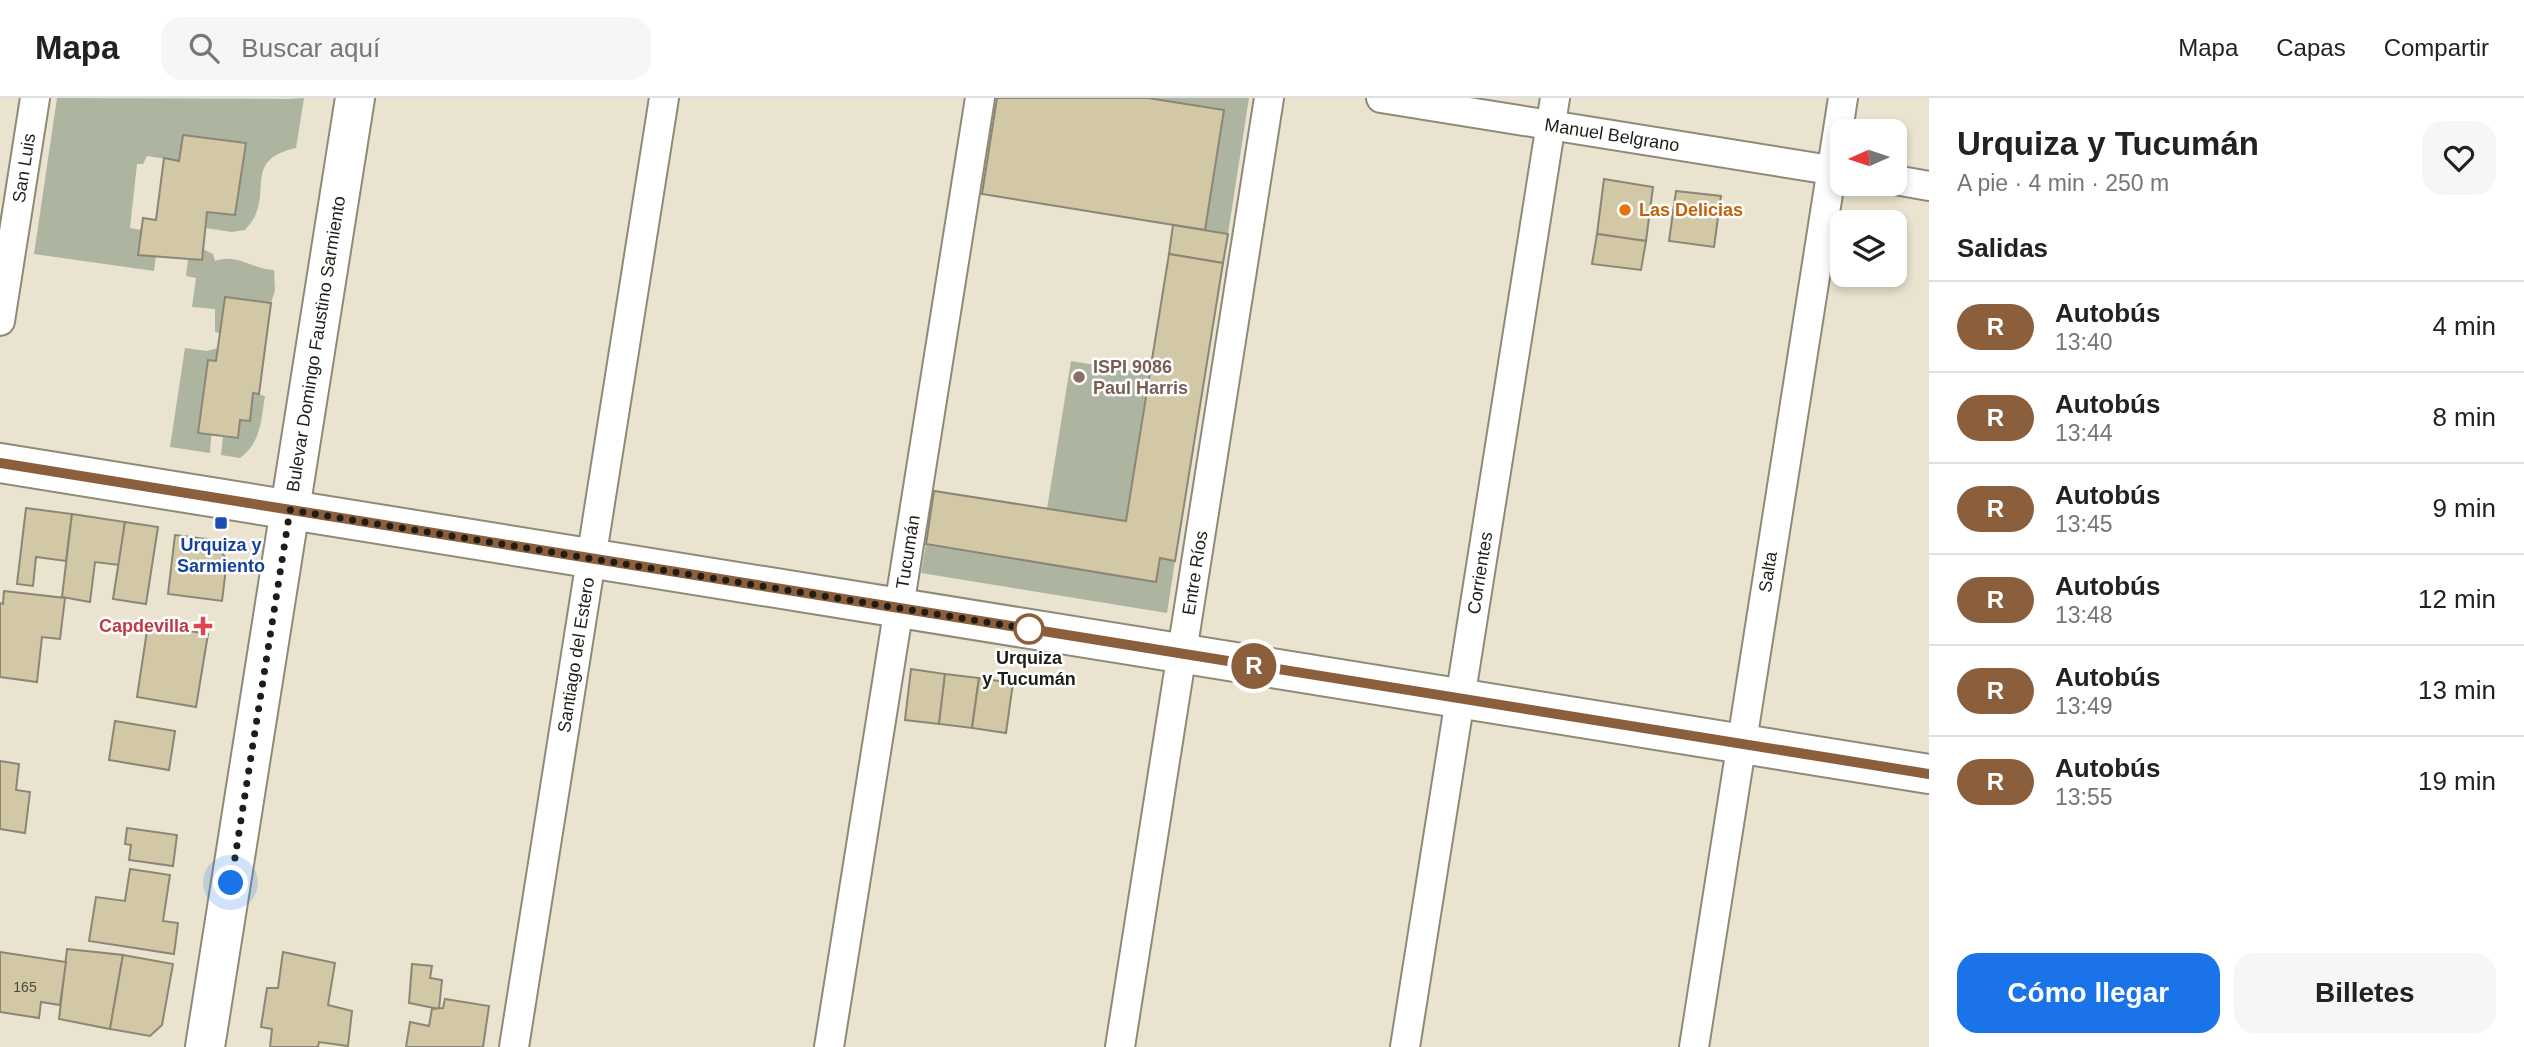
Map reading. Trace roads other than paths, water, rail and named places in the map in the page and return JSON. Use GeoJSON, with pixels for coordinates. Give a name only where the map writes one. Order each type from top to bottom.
{"type":"FeatureCollection","features":[{"type":"Feature","properties":{"kind":"street","name":"San Luis"},"geometry":{"type":"LineString","coordinates":[[0,321],[35,98]]}},
{"type":"Feature","properties":{"kind":"street","name":"Bulevar Domingo Faustino Sarmiento"},"geometry":{"type":"LineString","coordinates":[[205,1047],[355,98]]}},
{"type":"Feature","properties":{"kind":"street","name":"Santiago del Estero"},"geometry":{"type":"LineString","coordinates":[[514,1047],[664,98]]}},
{"type":"Feature","properties":{"kind":"street","name":"Tucumán"},"geometry":{"type":"LineString","coordinates":[[829,1047],[980,98]]}},
{"type":"Feature","properties":{"kind":"street","name":"Entre Ríos"},"geometry":{"type":"LineString","coordinates":[[1120,1047],[1269,98]]}},
{"type":"Feature","properties":{"kind":"street","name":"Manuel Belgrano"},"geometry":{"type":"LineString","coordinates":[[1381,98],[1553,112],[1830,170]]}},
{"type":"Feature","properties":{"kind":"street","name":"Salta"},"geometry":{"type":"LineString","coordinates":[[1841,119],[1843,98]]}},
{"type":"Feature","properties":{"kind":"street","name":"Corrientes"},"geometry":{"type":"LineString","coordinates":[[1405,1047],[1553,112]]}},
{"type":"Feature","properties":{"kind":"street"},"geometry":{"type":"LineString","coordinates":[[1908,182],[1929,186]]}},
{"type":"Feature","properties":{"kind":"street","name":"Salta"},"geometry":{"type":"LineString","coordinates":[[1693,1047],[1833,196]]}},
{"type":"Feature","properties":{"kind":"street"},"geometry":{"type":"LineString","coordinates":[[0,463],[1929,774]]}},
{"type":"Feature","properties":{"kind":"place","name":"Las Delicias"},"geometry":{"type":"Point","coordinates":[1625,210]}},
{"type":"Feature","properties":{"kind":"place","name":"ISPI 9086 Paul Harris"},"geometry":{"type":"Point","coordinates":[1079,377]}},
{"type":"Feature","properties":{"kind":"place","name":"Urquiza y Sarmiento"},"geometry":{"type":"Point","coordinates":[221,523]}},
{"type":"Feature","properties":{"kind":"place","name":"Capdevilla"},"geometry":{"type":"Point","coordinates":[203,626]}},
{"type":"Feature","properties":{"kind":"place","name":"Urquiza y Tucumán"},"geometry":{"type":"Point","coordinates":[1029,629]}}]}
